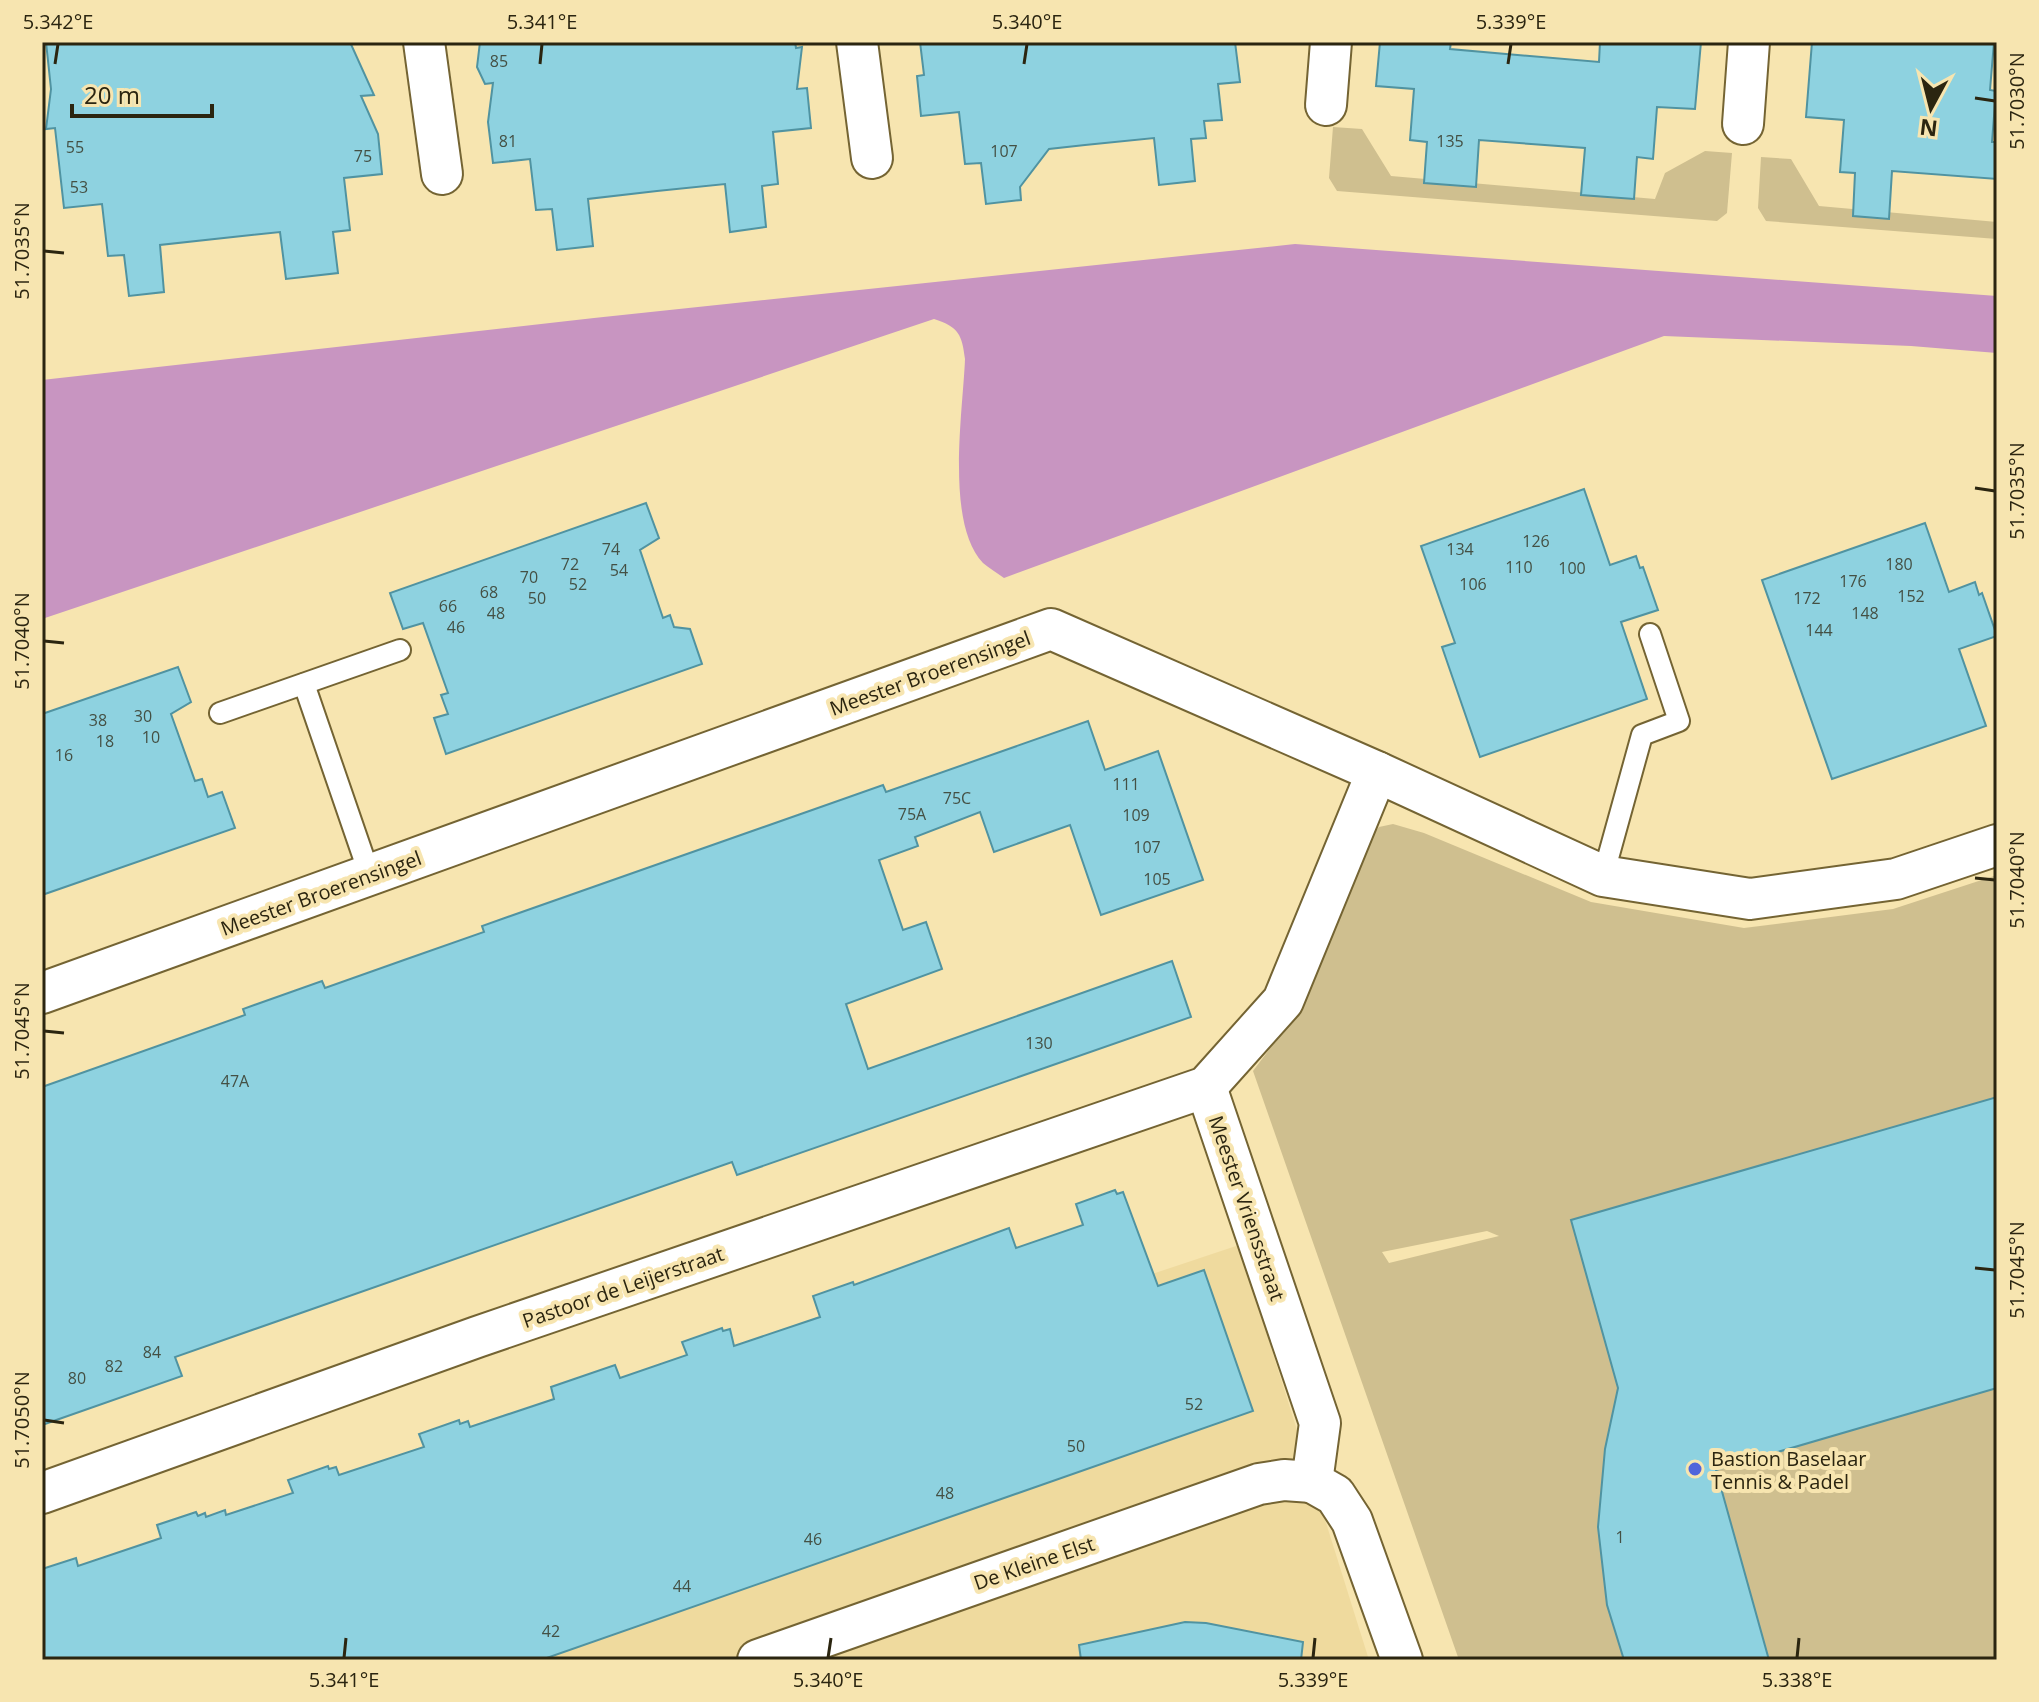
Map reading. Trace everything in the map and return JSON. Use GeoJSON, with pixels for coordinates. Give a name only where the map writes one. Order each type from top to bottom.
{"type":"FeatureCollection","features":[{"type":"Feature","properties":{"kind":"street"},"geometry":{"type":"LineString","coordinates":[[424,42],[442,174]]}},
{"type":"Feature","properties":{"kind":"street"},"geometry":{"type":"LineString","coordinates":[[857,42],[872,158]]}},
{"type":"Feature","properties":{"kind":"street"},"geometry":{"type":"LineString","coordinates":[[1326,105],[1331,42]]}},
{"type":"Feature","properties":{"kind":"street"},"geometry":{"type":"LineString","coordinates":[[1743,124],[1749,42]]}},
{"type":"Feature","properties":{"kind":"street","name":"Meester Broerensingel"},"geometry":{"type":"LineString","coordinates":[[42,993],[1051,629],[1377,772],[1603,876],[1750,899],[1896,879],[1997,845]]}},
{"type":"Feature","properties":{"kind":"street"},"geometry":{"type":"LineString","coordinates":[[1206,1087],[1283,1001],[1377,772]]}},
{"type":"Feature","properties":{"kind":"street","name":"Meester Vriensstraat"},"geometry":{"type":"LineString","coordinates":[[1206,1087],[1320,1423],[1312,1482]]}},
{"type":"Feature","properties":{"kind":"street","name":"Pastoor de Leijerstraat"},"geometry":{"type":"LineString","coordinates":[[42,1493],[477,1337],[1206,1087]]}},
{"type":"Feature","properties":{"kind":"street","name":"De Kleine Elst"},"geometry":{"type":"LineString","coordinates":[[758,1660],[1259,1484],[1284,1480],[1312,1482]]}},
{"type":"Feature","properties":{"kind":"street"},"geometry":{"type":"LineString","coordinates":[[1312,1482],[1335,1495],[1352,1521],[1402,1660]]}},
{"type":"Feature","properties":{"kind":"lane"},"geometry":{"type":"LineString","coordinates":[[1603,876],[1642,735],[1679,721],[1650,634]]}},
{"type":"Feature","properties":{"kind":"lane"},"geometry":{"type":"LineString","coordinates":[[220,713],[400,650]]}},
{"type":"Feature","properties":{"kind":"lane"},"geometry":{"type":"LineString","coordinates":[[304,684],[370,876]]}},
{"type":"Feature","properties":{"kind":"shaded area"},"geometry":{"type":"Polygon","coordinates":[[[1333,127],[1362,129],[1391,176],[1655,199],[1665,173],[1705,151],[1732,153],[1727,213],[1717,221],[1337,191],[1329,178],[1333,127]]]}},
{"type":"Feature","properties":{"kind":"shaded area"},"geometry":{"type":"Polygon","coordinates":[[[1761,157],[1791,159],[1819,206],[1997,222],[1997,239],[1766,221],[1758,208],[1761,157]]]}},
{"type":"Feature","properties":{"kind":"shaded area"},"geometry":{"type":"Polygon","coordinates":[[[1295,244],[1997,296],[1997,353],[1911,346],[1664,336],[1004,578],[983,563],[971,545],[964,522],[959,466],[964,351],[958,333],[934,319],[42,619],[42,380],[1295,244]]]}},
{"type":"Feature","properties":{"kind":"shaded area"},"geometry":{"type":"Polygon","coordinates":[[[1393,824],[1424,833],[1591,902],[1744,928],[1893,909],[1997,875],[1997,1660],[1459,1660],[1253,1071],[1296,1014],[1365,843],[1379,827],[1393,824]],[[1487,1231],[1382,1252],[1389,1263],[1499,1236],[1487,1231]]]}},
{"type":"Feature","properties":{"kind":"shaded area"},"geometry":{"type":"Polygon","coordinates":[[[1239,1245],[1369,1660],[42,1660],[42,1645],[1239,1245]]]}},
{"type":"Feature","properties":{"kind":"building"},"geometry":{"type":"Polygon","coordinates":[[[46,42],[350,42],[374,95],[361,96],[378,134],[382,174],[344,178],[350,230],[333,232],[338,273],[286,279],[280,232],[160,245],[164,292],[129,296],[124,255],[108,256],[102,204],[64,208],[55,128],[46,129],[51,89],[46,42]]]}},
{"type":"Feature","properties":{"kind":"building"},"geometry":{"type":"Polygon","coordinates":[[[480,42],[795,42],[796,48],[802,47],[797,89],[807,88],[811,128],[773,132],[778,184],[762,186],[766,227],[730,232],[725,184],[657,191],[588,199],[593,246],[557,250],[552,209],[536,210],[530,159],[493,163],[488,122],[493,83],[485,84],[477,67],[480,42]]]}},
{"type":"Feature","properties":{"kind":"building"},"geometry":{"type":"Polygon","coordinates":[[[920,42],[1235,42],[1240,82],[1218,84],[1222,120],[1204,121],[1206,138],[1191,139],[1195,181],[1159,185],[1154,138],[1085,145],[1049,149],[1020,187],[1021,200],[986,204],[981,163],[965,164],[959,112],[921,116],[917,76],[924,75],[920,42]]]}},
{"type":"Feature","properties":{"kind":"building"},"geometry":{"type":"Polygon","coordinates":[[[1380,42],[1451,42],[1450,49],[1599,62],[1600,42],[1701,42],[1695,109],[1657,107],[1653,159],[1637,157],[1634,199],[1581,195],[1585,148],[1479,140],[1476,187],[1424,183],[1427,142],[1410,140],[1414,89],[1376,86],[1380,42]]]}},
{"type":"Feature","properties":{"kind":"building"},"geometry":{"type":"Polygon","coordinates":[[[1812,42],[1994,42],[1990,90],[1996,91],[1992,142],[1997,142],[1997,179],[1892,171],[1889,219],[1853,216],[1855,173],[1840,172],[1844,120],[1806,117],[1812,42]]]}},
{"type":"Feature","properties":{"kind":"building"},"geometry":{"type":"Polygon","coordinates":[[[1584,489],[1610,565],[1636,556],[1658,610],[1621,622],[1647,699],[1480,757],[1442,647],[1455,643],[1421,546],[1584,489]]]}},
{"type":"Feature","properties":{"kind":"building"},"geometry":{"type":"Polygon","coordinates":[[[646,503],[659,538],[640,550],[663,618],[670,615],[674,627],[690,629],[702,664],[446,754],[434,718],[448,714],[441,695],[448,693],[423,623],[403,629],[390,593],[646,503]]]}},
{"type":"Feature","properties":{"kind":"building"},"geometry":{"type":"Polygon","coordinates":[[[1925,523],[1949,592],[1975,582],[1997,636],[1959,649],[1986,726],[1832,779],[1762,580],[1925,523]]]}},
{"type":"Feature","properties":{"kind":"building"},"geometry":{"type":"Polygon","coordinates":[[[178,667],[191,702],[171,714],[195,781],[202,779],[208,797],[222,792],[235,828],[42,895],[42,714],[178,667]]]}},
{"type":"Feature","properties":{"kind":"building"},"geometry":{"type":"Polygon","coordinates":[[[1088,721],[1105,770],[1158,751],[1203,880],[1101,915],[1070,825],[994,852],[980,812],[915,837],[918,846],[879,860],[903,930],[926,922],[942,969],[846,1004],[868,1069],[1172,961],[1191,1017],[737,1175],[732,1162],[175,1357],[182,1376],[42,1425],[42,1087],[245,1015],[243,1009],[322,981],[325,988],[484,932],[482,926],[883,785],[886,792],[1088,721]]]}},
{"type":"Feature","properties":{"kind":"building"},"geometry":{"type":"Polygon","coordinates":[[[1997,1097],[1997,1388],[1716,1470],[1769,1660],[1624,1660],[1607,1605],[1598,1527],[1605,1449],[1618,1388],[1571,1220],[1997,1097]]]}},
{"type":"Feature","properties":{"kind":"building"},"geometry":{"type":"Polygon","coordinates":[[[1115,1190],[1117,1194],[1123,1192],[1158,1286],[1204,1270],[1253,1411],[541,1660],[42,1660],[42,1569],[76,1558],[78,1566],[161,1538],[157,1525],[196,1512],[198,1516],[205,1513],[206,1517],[225,1510],[226,1515],[293,1493],[288,1480],[328,1466],[329,1469],[336,1467],[339,1475],[424,1447],[419,1434],[459,1420],[460,1424],[468,1421],[470,1427],[554,1399],[551,1387],[615,1365],[620,1378],[687,1355],[682,1342],[722,1328],[723,1331],[730,1329],[734,1346],[820,1317],[813,1296],[853,1282],[854,1285],[1009,1228],[1016,1248],[1083,1225],[1076,1204],[1115,1190]]]}},
{"type":"Feature","properties":{"kind":"building"},"geometry":{"type":"Polygon","coordinates":[[[1185,1622],[1206,1623],[1303,1642],[1301,1660],[1081,1660],[1079,1645],[1185,1622]]]}},
{"type":"Feature","properties":{"kind":"place","name":"Bastion Baselaar Tennis & Padel"},"geometry":{"type":"Point","coordinates":[1695,1469]}}]}
